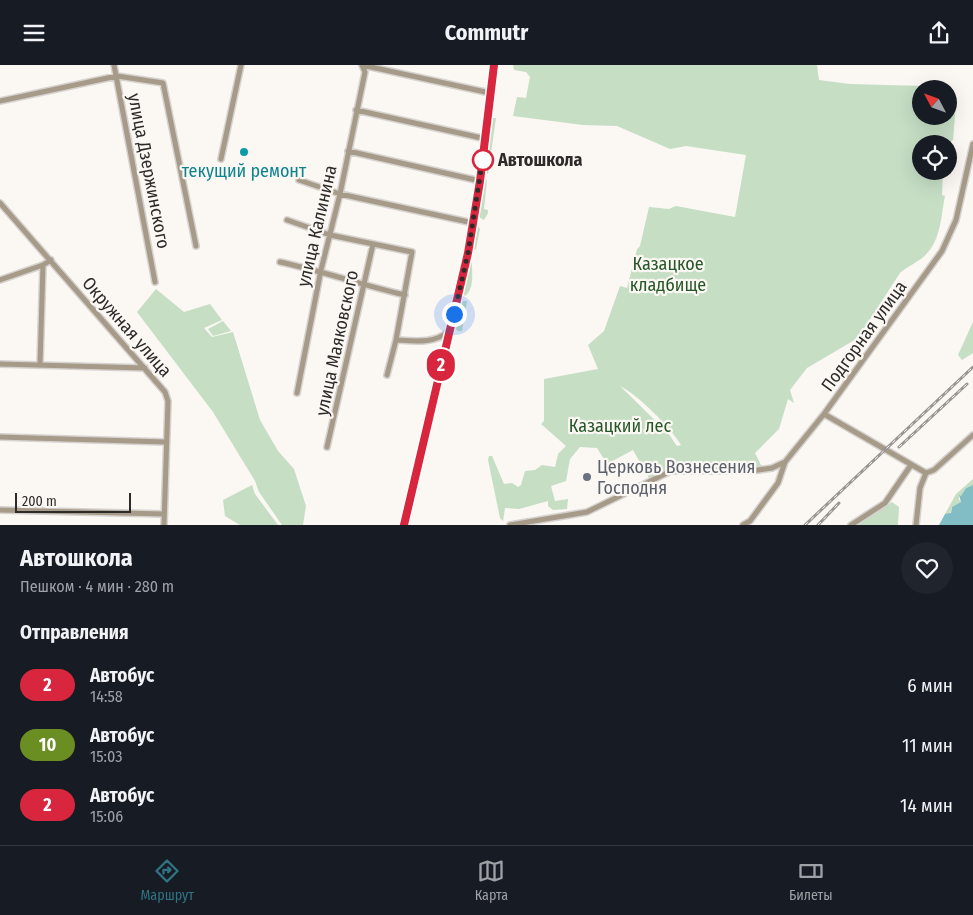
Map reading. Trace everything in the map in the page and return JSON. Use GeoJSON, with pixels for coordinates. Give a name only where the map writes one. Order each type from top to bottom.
{"type":"FeatureCollection","features":[{"type":"Feature","properties":{"kind":"main road"},"geometry":{"type":"LineString","coordinates":[[404,525],[450,331],[473,223],[486,139],[494,65]]}},
{"type":"Feature","properties":{"kind":"street","name":"улица Дзержинского"},"geometry":{"type":"LineString","coordinates":[[114,65],[155,281]]}},
{"type":"Feature","properties":{"kind":"street"},"geometry":{"type":"LineString","coordinates":[[221,159],[241,65]]}},
{"type":"Feature","properties":{"kind":"street"},"geometry":{"type":"LineString","coordinates":[[362,65],[490,93]]}},
{"type":"Feature","properties":{"kind":"street","name":"улица Калинина"},"geometry":{"type":"LineString","coordinates":[[297,393],[321,270],[340,194],[365,72],[362,65]]}},
{"type":"Feature","properties":{"kind":"street"},"geometry":{"type":"LineString","coordinates":[[0,101],[117,76],[163,83],[196,246]]}},
{"type":"Feature","properties":{"kind":"street"},"geometry":{"type":"LineString","coordinates":[[356,110],[486,139]]}},
{"type":"Feature","properties":{"kind":"street","name":"Подгорная улица"},"geometry":{"type":"LineString","coordinates":[[743,525],[750,521],[778,483],[785,463],[824,414],[942,251],[956,220],[973,144]]}},
{"type":"Feature","properties":{"kind":"street"},"geometry":{"type":"LineString","coordinates":[[348,151],[480,181]]}},
{"type":"Feature","properties":{"kind":"street"},"geometry":{"type":"LineString","coordinates":[[299,180],[340,194],[473,223]]}},
{"type":"Feature","properties":{"kind":"street","name":"Окружная улица"},"geometry":{"type":"LineString","coordinates":[[0,203],[165,392],[168,401],[165,442],[164,525]]}},
{"type":"Feature","properties":{"kind":"street"},"geometry":{"type":"LineString","coordinates":[[287,220],[330,235],[412,252],[396,340],[386,375]]}},
{"type":"Feature","properties":{"kind":"street","name":"улица Маяковского"},"geometry":{"type":"LineString","coordinates":[[327,447],[373,244]]}},
{"type":"Feature","properties":{"kind":"street"},"geometry":{"type":"LineString","coordinates":[[0,280],[51,260]]}},
{"type":"Feature","properties":{"kind":"street"},"geometry":{"type":"LineString","coordinates":[[280,262],[321,270],[363,285],[405,295]]}},
{"type":"Feature","properties":{"kind":"street"},"geometry":{"type":"LineString","coordinates":[[40,365],[42,265]]}},
{"type":"Feature","properties":{"kind":"street"},"geometry":{"type":"LineString","coordinates":[[396,340],[421,342],[442,338],[450,331]]}},
{"type":"Feature","properties":{"kind":"street"},"geometry":{"type":"LineString","coordinates":[[0,364],[145,368]]}},
{"type":"Feature","properties":{"kind":"street"},"geometry":{"type":"LineString","coordinates":[[824,414],[883,444],[911,465],[926,473]]}},
{"type":"Feature","properties":{"kind":"street"},"geometry":{"type":"LineString","coordinates":[[916,525],[920,488],[926,473],[934,470],[973,435]]}},
{"type":"Feature","properties":{"kind":"street"},"geometry":{"type":"LineString","coordinates":[[0,437],[165,442]]}},
{"type":"Feature","properties":{"kind":"street"},"geometry":{"type":"LineString","coordinates":[[510,525],[587,512],[671,471],[751,471],[772,468],[785,463]]}},
{"type":"Feature","properties":{"kind":"street"},"geometry":{"type":"LineString","coordinates":[[851,525],[885,503],[911,465]]}},
{"type":"Feature","properties":{"kind":"street"},"geometry":{"type":"LineString","coordinates":[[0,510],[164,514]]}},
{"type":"Feature","properties":{"kind":"green space"},"geometry":{"type":"Polygon","coordinates":[[[513,65],[817,65],[819,80],[850,84],[912,86],[912,125],[954,125],[953,135],[912,135],[912,180],[943,180],[942,195],[945,196],[935,242],[924,256],[900,273],[858,338],[807,368],[790,390],[794,403],[788,399],[779,429],[755,453],[762,467],[670,470],[649,478],[633,450],[607,464],[597,448],[580,447],[570,459],[566,481],[551,486],[555,501],[568,499],[567,509],[553,510],[548,506],[548,501],[519,509],[505,508],[503,521],[500,518],[488,460],[489,456],[492,456],[504,484],[512,483],[518,487],[521,485],[525,471],[535,470],[542,465],[555,467],[558,454],[566,446],[541,424],[544,421],[544,379],[598,369],[588,345],[604,331],[620,286],[627,288],[637,249],[640,246],[649,207],[669,209],[676,206],[735,217],[746,155],[686,146],[670,149],[617,126],[583,125],[513,116],[517,97],[526,98],[530,77],[526,72],[514,70],[513,65]],[[620,386],[668,433],[677,446],[681,445],[670,430],[635,396],[620,386]]]}},
{"type":"Feature","properties":{"kind":"green space"},"geometry":{"type":"Polygon","coordinates":[[[492,118],[496,118],[488,174],[484,170],[492,118]]]}},
{"type":"Feature","properties":{"kind":"green space"},"geometry":{"type":"Polygon","coordinates":[[[483,178],[487,180],[484,209],[488,210],[484,220],[477,216],[483,178]]]}},
{"type":"Feature","properties":{"kind":"green space"},"geometry":{"type":"Polygon","coordinates":[[[478,226],[480,229],[476,249],[472,251],[471,287],[465,296],[462,291],[474,229],[478,226]]]}},
{"type":"Feature","properties":{"kind":"green space"},"geometry":{"type":"Polygon","coordinates":[[[156,289],[184,312],[210,304],[222,320],[204,328],[212,337],[233,332],[260,420],[278,451],[294,469],[306,506],[303,525],[282,525],[259,492],[255,481],[213,412],[137,312],[156,289]]]}},
{"type":"Feature","properties":{"kind":"green space"},"geometry":{"type":"Polygon","coordinates":[[[463,301],[467,301],[462,331],[458,331],[456,329],[463,301]]]}},
{"type":"Feature","properties":{"kind":"green space"},"geometry":{"type":"Polygon","coordinates":[[[223,321],[231,331],[213,336],[208,329],[223,321]]]}},
{"type":"Feature","properties":{"kind":"green space"},"geometry":{"type":"Polygon","coordinates":[[[973,322],[973,353],[962,360],[958,355],[973,322]]]}},
{"type":"Feature","properties":{"kind":"green space"},"geometry":{"type":"Polygon","coordinates":[[[973,479],[973,485],[966,488],[961,497],[959,496],[959,500],[962,502],[952,507],[950,514],[945,514],[956,494],[973,479]]]}},
{"type":"Feature","properties":{"kind":"green space"},"geometry":{"type":"Polygon","coordinates":[[[252,485],[255,494],[278,525],[240,525],[225,516],[223,500],[252,485]]]}},
{"type":"Feature","properties":{"kind":"green space"},"geometry":{"type":"Polygon","coordinates":[[[892,502],[899,507],[898,525],[858,525],[892,502]]]}},
{"type":"Feature","properties":{"kind":"water"},"geometry":{"type":"Polygon","coordinates":[[[973,485],[973,525],[939,525],[945,514],[951,513],[952,507],[961,502],[959,495],[961,496],[966,488],[973,485]]]}},
{"type":"Feature","properties":{"kind":"railway"},"geometry":{"type":"LineString","coordinates":[[805,525],[973,367]]}},
{"type":"Feature","properties":{"kind":"railway"},"geometry":{"type":"LineString","coordinates":[[899,447],[967,384]]}},
{"type":"Feature","properties":{"kind":"railway"},"geometry":{"type":"LineString","coordinates":[[818,525],[839,503]]}},
{"type":"Feature","properties":{"kind":"bus line","name":"2"},"geometry":{"type":"LineString","coordinates":[[404,525],[468,253],[480,181],[494,65]]}},
{"type":"Feature","properties":{"kind":"place","name":"текущий ремонт"},"geometry":{"type":"Point","coordinates":[244,152]}},
{"type":"Feature","properties":{"kind":"place","name":"Автошкола"},"geometry":{"type":"Point","coordinates":[483,160]}},
{"type":"Feature","properties":{"kind":"place","name":"Церковь Вознесения Господня"},"geometry":{"type":"Point","coordinates":[587,477]}},
{"type":"Feature","properties":{"kind":"route"},"geometry":{"type":"LineString","coordinates":[[454,314],[468,253],[483,157],[483,160]]}},
{"type":"Feature","properties":{"kind":"park label","name":"Казацкое кладбище"},"geometry":{"type":"Point","coordinates":[668,274]}},
{"type":"Feature","properties":{"kind":"park label","name":"Казацкий лес"},"geometry":{"type":"Point","coordinates":[620,426]}}]}
